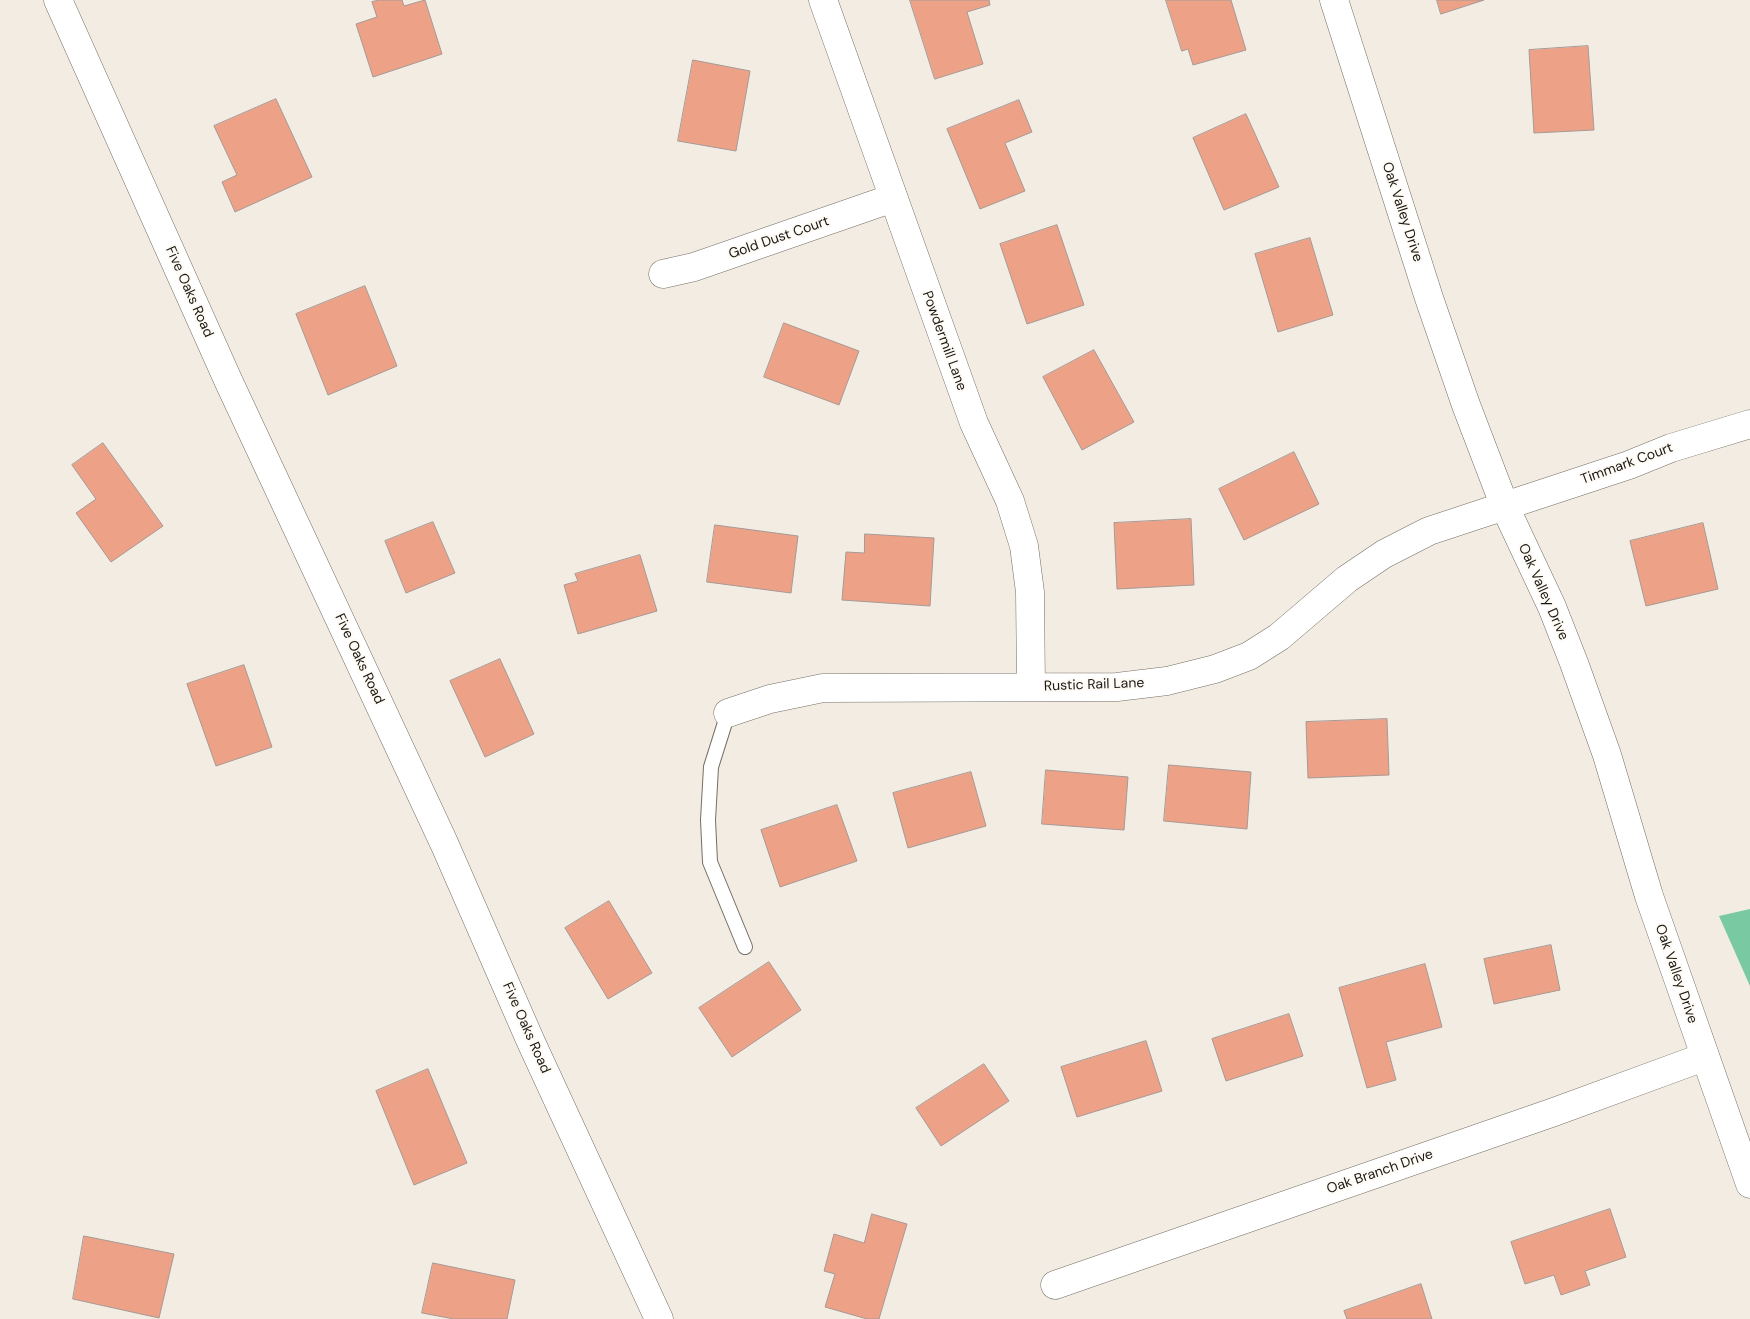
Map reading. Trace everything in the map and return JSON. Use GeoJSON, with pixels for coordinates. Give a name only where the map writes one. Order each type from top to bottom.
{"type":"FeatureCollection","features":[{"type":"Feature","properties":{"kind":"street","name":"Five Oaks Road"},"geometry":{"type":"LineString","coordinates":[[58,0],[224,371],[444,843],[531,1042],[659,1319]]}},
{"type":"Feature","properties":{"kind":"street","name":"Powdermill Lane"},"geometry":{"type":"LineString","coordinates":[[823,0],[974,423],[1010,500],[1024,546],[1030,592],[1031,687]]}},
{"type":"Feature","properties":{"kind":"street","name":"Oak Valley Drive"},"geometry":{"type":"LineString","coordinates":[[1334,0],[1429,298],[1505,507],[1552,607],[1577,672],[1607,755],[1649,896],[1750,1184]]}},
{"type":"Feature","properties":{"kind":"street","name":"Gold Dust Court"},"geometry":{"type":"LineString","coordinates":[[663,274],[694,268],[893,198]]}},
{"type":"Feature","properties":{"kind":"street","name":"Timmark Court"},"geometry":{"type":"LineString","coordinates":[[1505,507],[1671,448],[1750,424]]}},
{"type":"Feature","properties":{"kind":"street","name":"Rustic Rail Lane"},"geometry":{"type":"LineString","coordinates":[[728,713],[770,699],[822,688],[1117,687],[1167,681],[1215,669],[1249,656],[1279,637],[1347,579],[1384,554],[1429,531],[1505,507]]}},
{"type":"Feature","properties":{"kind":"street","name":"Oak Branch Drive"},"geometry":{"type":"LineString","coordinates":[[1055,1285],[1554,1112],[1704,1057]]}},
{"type":"Feature","properties":{"kind":"lane"},"geometry":{"type":"LineString","coordinates":[[728,713],[711,768],[708,820],[710,862],[745,947]]}},
{"type":"Feature","properties":{"kind":"green space"},"geometry":{"type":"Polygon","coordinates":[[[1750,909],[1750,986],[1719,916],[1750,909]]]}},
{"type":"Feature","properties":{"kind":"building"},"geometry":{"type":"Polygon","coordinates":[[[379,0],[402,0],[404,6],[425,0],[442,54],[373,77],[356,24],[377,17],[372,2],[379,0]]]}},
{"type":"Feature","properties":{"kind":"building"},"geometry":{"type":"Polygon","coordinates":[[[910,0],[989,0],[990,5],[967,12],[983,64],[935,79],[910,0]]]}},
{"type":"Feature","properties":{"kind":"building"},"geometry":{"type":"Polygon","coordinates":[[[1166,0],[1231,0],[1246,50],[1193,65],[1188,49],[1182,51],[1166,0]]]}},
{"type":"Feature","properties":{"kind":"building"},"geometry":{"type":"Polygon","coordinates":[[[1437,0],[1484,0],[1441,14],[1437,0]]]}},
{"type":"Feature","properties":{"kind":"building"},"geometry":{"type":"Polygon","coordinates":[[[1588,46],[1594,130],[1534,133],[1529,50],[1588,46]]]}},
{"type":"Feature","properties":{"kind":"building"},"geometry":{"type":"Polygon","coordinates":[[[693,60],[750,71],[736,151],[678,141],[693,60]]]}},
{"type":"Feature","properties":{"kind":"building"},"geometry":{"type":"Polygon","coordinates":[[[276,99],[312,177],[235,212],[222,182],[237,175],[214,126],[276,99]]]}},
{"type":"Feature","properties":{"kind":"building"},"geometry":{"type":"Polygon","coordinates":[[[1019,100],[1032,132],[1005,143],[1025,191],[980,209],[947,129],[1019,100]]]}},
{"type":"Feature","properties":{"kind":"building"},"geometry":{"type":"Polygon","coordinates":[[[1246,114],[1279,187],[1224,210],[1193,138],[1246,114]]]}},
{"type":"Feature","properties":{"kind":"building"},"geometry":{"type":"Polygon","coordinates":[[[1057,225],[1084,305],[1027,324],[1000,244],[1057,225]]]}},
{"type":"Feature","properties":{"kind":"building"},"geometry":{"type":"Polygon","coordinates":[[[1310,238],[1333,315],[1278,332],[1255,254],[1310,238]]]}},
{"type":"Feature","properties":{"kind":"building"},"geometry":{"type":"Polygon","coordinates":[[[365,286],[397,366],[328,395],[296,314],[365,286]]]}},
{"type":"Feature","properties":{"kind":"building"},"geometry":{"type":"Polygon","coordinates":[[[784,323],[859,351],[839,405],[764,377],[784,323]]]}},
{"type":"Feature","properties":{"kind":"building"},"geometry":{"type":"Polygon","coordinates":[[[1094,350],[1134,422],[1082,450],[1043,377],[1094,350]]]}},
{"type":"Feature","properties":{"kind":"building"},"geometry":{"type":"Polygon","coordinates":[[[103,443],[163,526],[111,562],[76,513],[96,499],[72,465],[103,443]]]}},
{"type":"Feature","properties":{"kind":"building"},"geometry":{"type":"Polygon","coordinates":[[[1294,452],[1319,504],[1244,540],[1219,489],[1294,452]]]}},
{"type":"Feature","properties":{"kind":"building"},"geometry":{"type":"Polygon","coordinates":[[[1191,519],[1194,585],[1117,589],[1114,523],[1191,519]]]}},
{"type":"Feature","properties":{"kind":"building"},"geometry":{"type":"Polygon","coordinates":[[[433,522],[455,573],[406,593],[385,541],[433,522]]]}},
{"type":"Feature","properties":{"kind":"building"},"geometry":{"type":"Polygon","coordinates":[[[1703,523],[1718,589],[1646,606],[1630,541],[1703,523]]]}},
{"type":"Feature","properties":{"kind":"building"},"geometry":{"type":"Polygon","coordinates":[[[715,525],[798,536],[791,593],[707,582],[715,525]]]}},
{"type":"Feature","properties":{"kind":"building"},"geometry":{"type":"Polygon","coordinates":[[[865,534],[934,538],[930,606],[842,600],[846,552],[864,553],[865,534]]]}},
{"type":"Feature","properties":{"kind":"building"},"geometry":{"type":"Polygon","coordinates":[[[640,555],[657,611],[578,634],[564,585],[578,581],[575,574],[640,555]]]}},
{"type":"Feature","properties":{"kind":"building"},"geometry":{"type":"Polygon","coordinates":[[[500,659],[534,734],[485,757],[450,681],[500,659]]]}},
{"type":"Feature","properties":{"kind":"building"},"geometry":{"type":"Polygon","coordinates":[[[244,665],[272,747],[216,766],[187,684],[244,665]]]}},
{"type":"Feature","properties":{"kind":"building"},"geometry":{"type":"Polygon","coordinates":[[[1387,719],[1389,775],[1308,778],[1306,722],[1387,719]]]}},
{"type":"Feature","properties":{"kind":"building"},"geometry":{"type":"Polygon","coordinates":[[[1169,765],[1251,772],[1247,829],[1164,821],[1169,765]]]}},
{"type":"Feature","properties":{"kind":"building"},"geometry":{"type":"Polygon","coordinates":[[[1046,770],[1128,777],[1124,830],[1042,824],[1046,770]]]}},
{"type":"Feature","properties":{"kind":"building"},"geometry":{"type":"Polygon","coordinates":[[[971,772],[986,826],[908,848],[893,793],[971,772]]]}},
{"type":"Feature","properties":{"kind":"building"},"geometry":{"type":"Polygon","coordinates":[[[837,805],[857,861],[780,887],[761,830],[837,805]]]}},
{"type":"Feature","properties":{"kind":"building"},"geometry":{"type":"Polygon","coordinates":[[[609,901],[652,973],[608,999],[565,928],[609,901]]]}},
{"type":"Feature","properties":{"kind":"building"},"geometry":{"type":"Polygon","coordinates":[[[1551,945],[1560,990],[1494,1004],[1484,959],[1551,945]]]}},
{"type":"Feature","properties":{"kind":"building"},"geometry":{"type":"Polygon","coordinates":[[[769,962],[801,1010],[732,1057],[699,1008],[769,962]]]}},
{"type":"Feature","properties":{"kind":"building"},"geometry":{"type":"Polygon","coordinates":[[[1425,964],[1442,1027],[1386,1042],[1396,1080],[1367,1088],[1339,988],[1425,964]]]}},
{"type":"Feature","properties":{"kind":"building"},"geometry":{"type":"Polygon","coordinates":[[[1289,1014],[1303,1056],[1226,1081],[1212,1039],[1289,1014]]]}},
{"type":"Feature","properties":{"kind":"building"},"geometry":{"type":"Polygon","coordinates":[[[1146,1041],[1162,1091],[1077,1117],[1061,1067],[1146,1041]]]}},
{"type":"Feature","properties":{"kind":"building"},"geometry":{"type":"Polygon","coordinates":[[[984,1064],[1009,1101],[941,1146],[916,1108],[984,1064]]]}},
{"type":"Feature","properties":{"kind":"building"},"geometry":{"type":"Polygon","coordinates":[[[428,1069],[467,1163],[414,1185],[376,1091],[428,1069]]]}},
{"type":"Feature","properties":{"kind":"building"},"geometry":{"type":"Polygon","coordinates":[[[1610,1209],[1626,1257],[1585,1271],[1590,1285],[1561,1295],[1554,1275],[1525,1284],[1511,1242],[1610,1209]]]}},
{"type":"Feature","properties":{"kind":"building"},"geometry":{"type":"Polygon","coordinates":[[[872,1214],[907,1224],[879,1319],[867,1319],[825,1307],[835,1274],[824,1271],[834,1234],[864,1243],[872,1214]]]}},
{"type":"Feature","properties":{"kind":"building"},"geometry":{"type":"Polygon","coordinates":[[[84,1236],[174,1254],[159,1318],[73,1299],[84,1236]]]}},
{"type":"Feature","properties":{"kind":"building"},"geometry":{"type":"Polygon","coordinates":[[[433,1263],[515,1280],[507,1319],[454,1319],[422,1313],[433,1263]]]}},
{"type":"Feature","properties":{"kind":"building"},"geometry":{"type":"Polygon","coordinates":[[[1421,1284],[1432,1319],[1347,1319],[1344,1311],[1421,1284]]]}}]}
